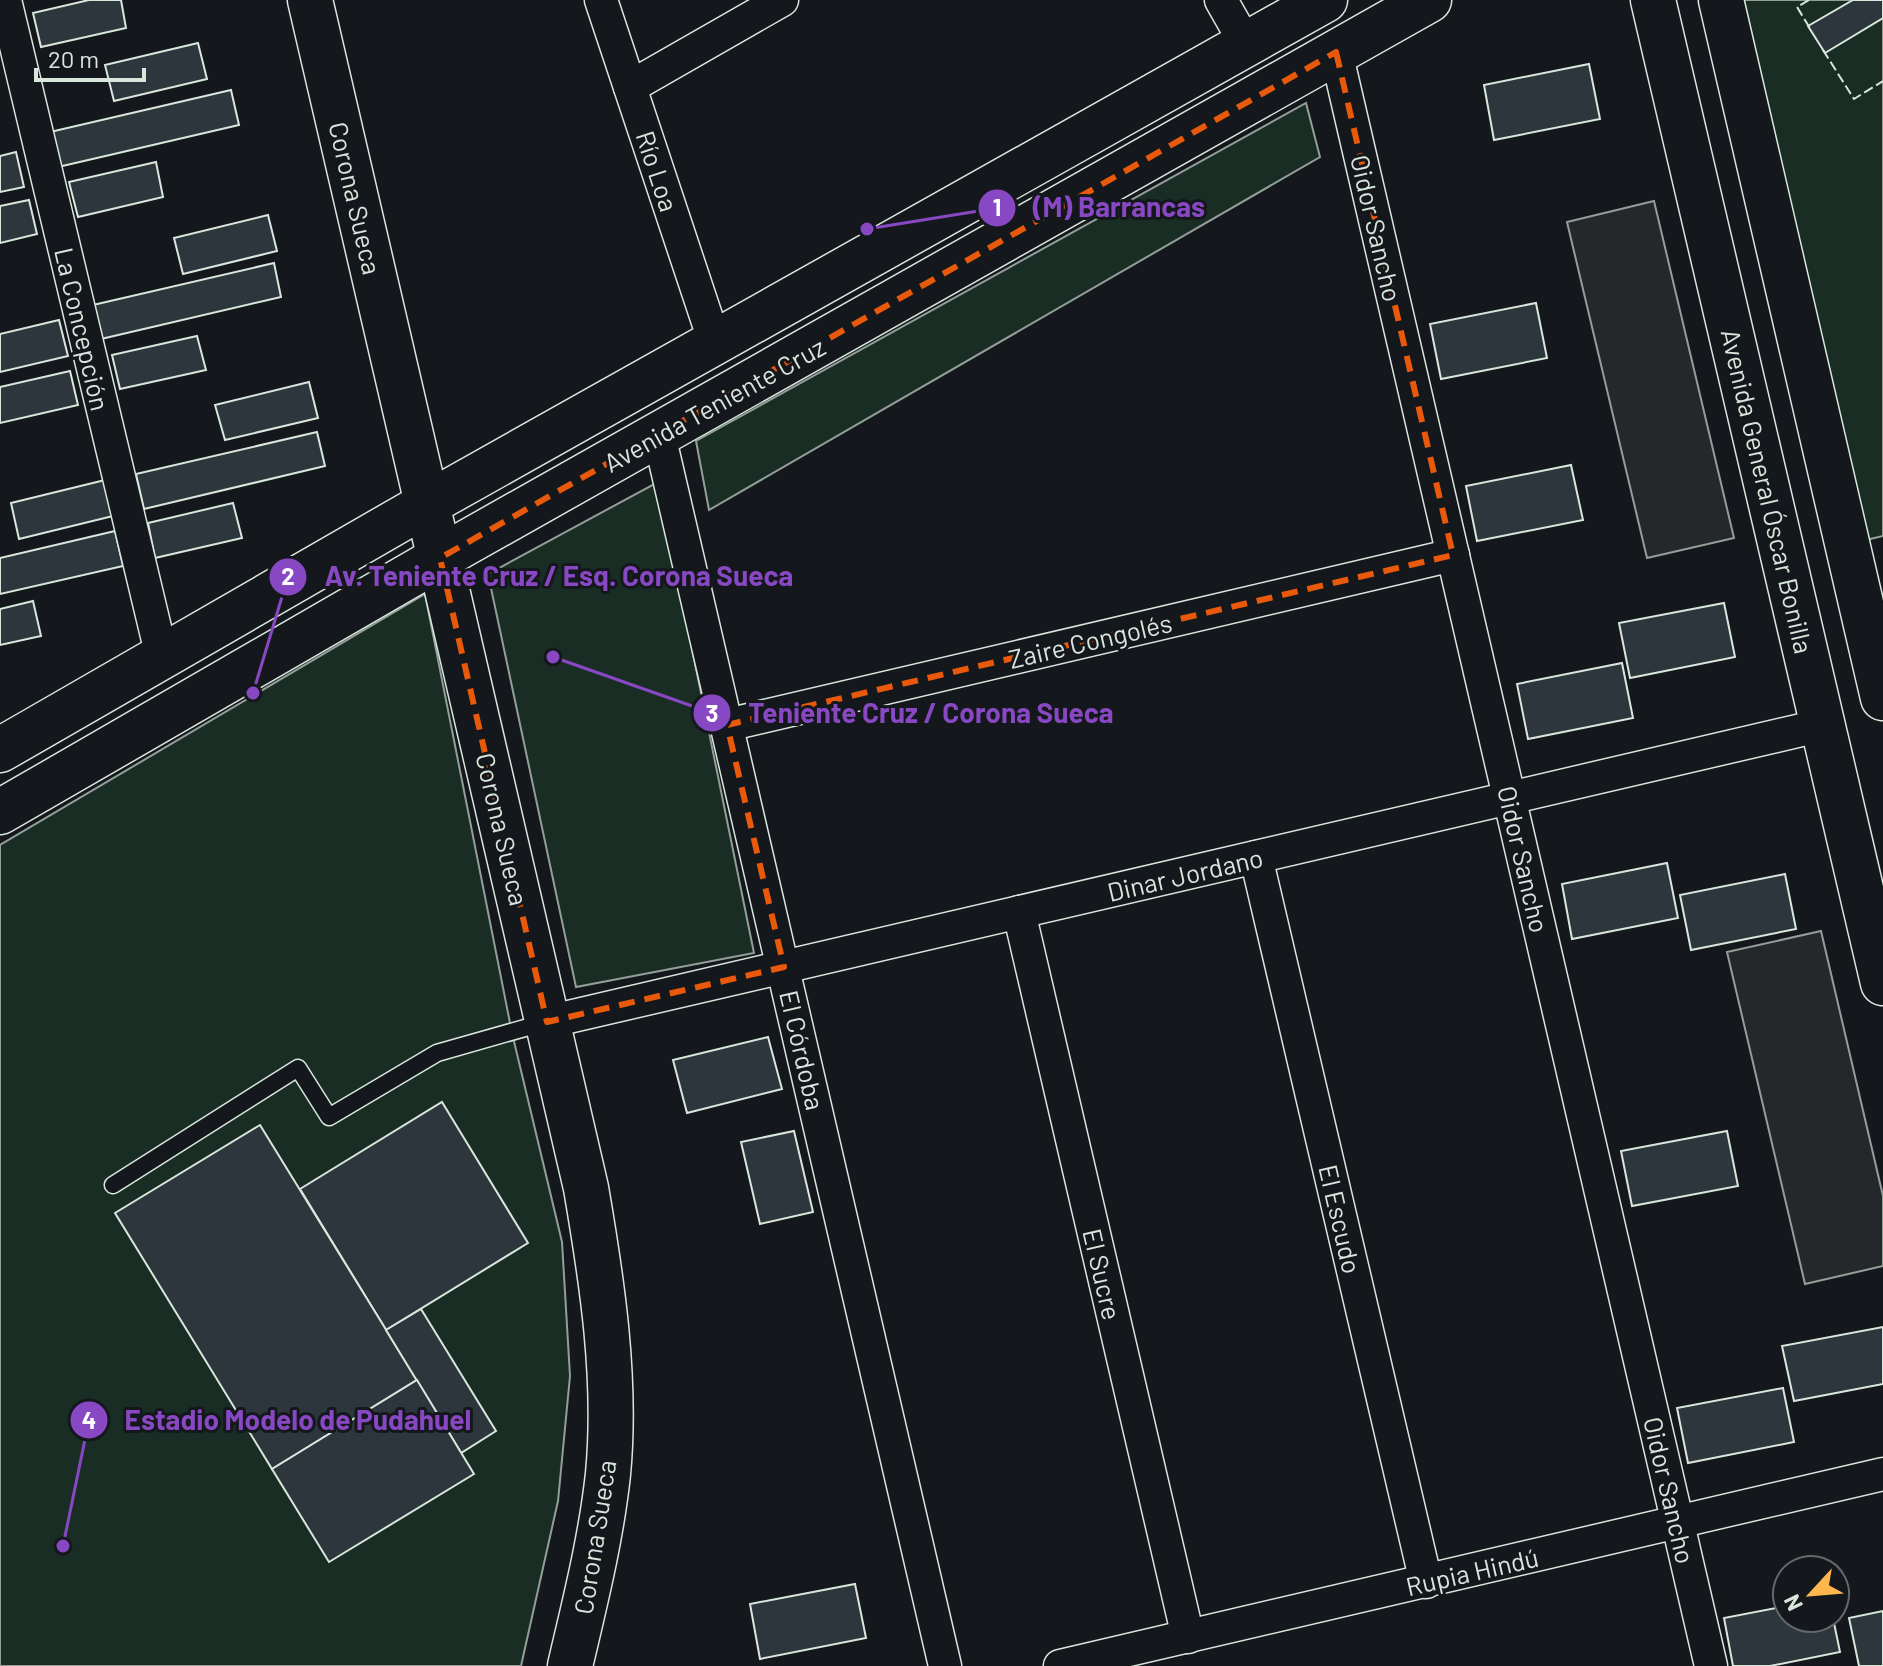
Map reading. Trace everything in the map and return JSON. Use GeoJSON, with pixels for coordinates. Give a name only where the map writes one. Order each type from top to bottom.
{"type":"FeatureCollection","features":[{"type":"Feature","properties":{"kind":"main road","name":"Corona Sueca"},"geometry":{"type":"LineString","coordinates":[[310,0],[586,1188],[598,1259],[606,1331],[608,1472],[601,1525],[570,1666]]}},
{"type":"Feature","properties":{"kind":"main road","name":"Avenida Teniente Cruz"},"geometry":{"type":"LineString","coordinates":[[0,750],[427,504],[1325,0]]}},
{"type":"Feature","properties":{"kind":"main road","name":"Avenida Teniente Cruz"},"geometry":{"type":"LineString","coordinates":[[0,812],[440,558],[1429,0]]}},
{"type":"Feature","properties":{"kind":"main road","name":"Avenida General Óscar Bonilla"},"geometry":{"type":"LineString","coordinates":[[1653,0],[1883,983]]}},
{"type":"Feature","properties":{"kind":"main road"},"geometry":{"type":"LineString","coordinates":[[1721,0],[1883,698]]}},
{"type":"Feature","properties":{"kind":"street","name":"La Concepción"},"geometry":{"type":"LineString","coordinates":[[5,0],[162,657]]}},
{"type":"Feature","properties":{"kind":"street","name":"Río Loa"},"geometry":{"type":"LineString","coordinates":[[601,0],[715,343]]}},
{"type":"Feature","properties":{"kind":"street"},"geometry":{"type":"LineString","coordinates":[[630,87],[782,0]]}},
{"type":"Feature","properties":{"kind":"street"},"geometry":{"type":"LineString","coordinates":[[1221,0],[1246,44]]}},
{"type":"Feature","properties":{"kind":"street","name":"Oidor Sancho"},"geometry":{"type":"LineString","coordinates":[[1336,52],[1711,1666]]}},
{"type":"Feature","properties":{"kind":"street","name":"El Córdoba"},"geometry":{"type":"LineString","coordinates":[[659,435],[945,1666]]}},
{"type":"Feature","properties":{"kind":"street","name":"Zaire Congolés"},"geometry":{"type":"LineString","coordinates":[[727,725],[1453,555]]}},
{"type":"Feature","properties":{"kind":"street","name":"Dinar Jordano"},"geometry":{"type":"LineString","coordinates":[[547,1022],[1823,725]]}},
{"type":"Feature","properties":{"kind":"street","name":"El Escudo"},"geometry":{"type":"LineString","coordinates":[[1256,857],[1426,1582]]}},
{"type":"Feature","properties":{"kind":"street","name":"El Sucre"},"geometry":{"type":"LineString","coordinates":[[1019,912],[1188,1637]]}},
{"type":"Feature","properties":{"kind":"street","name":"Rupia Hindú"},"geometry":{"type":"LineString","coordinates":[[1060,1666],[1883,1474]]}},
{"type":"Feature","properties":{"kind":"lane"},"geometry":{"type":"LineString","coordinates":[[113,1185],[298,1068],[329,1117],[437,1053],[547,1022]]}},
{"type":"Feature","properties":{"kind":"highlighted area"},"geometry":{"type":"Polygon","coordinates":[[[1336,52],[1453,555],[727,725],[784,967],[547,1022],[440,558],[1336,52]]]}},
{"type":"Feature","properties":{"kind":"green space"},"geometry":{"type":"Polygon","coordinates":[[[1744,0],[1883,0],[1883,536],[1866,540],[1744,0]]]}},
{"type":"Feature","properties":{"kind":"green space"},"geometry":{"type":"Polygon","coordinates":[[[1306,103],[1320,157],[709,510],[696,441],[1306,103]]]}},
{"type":"Feature","properties":{"kind":"green space"},"geometry":{"type":"Polygon","coordinates":[[[658,482],[754,953],[576,987],[488,574],[658,482]]]}},
{"type":"Feature","properties":{"kind":"green space"},"geometry":{"type":"Polygon","coordinates":[[[425,594],[512,1033],[562,1242],[570,1376],[558,1501],[521,1666],[0,1666],[0,845],[425,594]]]}},
{"type":"Feature","properties":{"kind":"shaded area"},"geometry":{"type":"Polygon","coordinates":[[[1654,201],[1734,538],[1647,558],[1567,222],[1654,201]]]}},
{"type":"Feature","properties":{"kind":"shaded area"},"geometry":{"type":"Polygon","coordinates":[[[1821,931],[1883,1196],[1883,1266],[1805,1284],[1727,952],[1821,931]]]}},
{"type":"Feature","properties":{"kind":"building"},"geometry":{"type":"Polygon","coordinates":[[[89,0],[121,0],[126,28],[41,47],[33,13],[89,0]]]}},
{"type":"Feature","properties":{"kind":"building"},"geometry":{"type":"Polygon","coordinates":[[[1853,0],[1883,0],[1883,18],[1825,53],[1808,26],[1853,0]]]}},
{"type":"Feature","properties":{"kind":"building"},"geometry":{"type":"Polygon","coordinates":[[[198,43],[207,79],[114,101],[105,65],[198,43]]]}},
{"type":"Feature","properties":{"kind":"building"},"geometry":{"type":"Polygon","coordinates":[[[1589,64],[1600,119],[1494,140],[1484,85],[1589,64]]]}},
{"type":"Feature","properties":{"kind":"building"},"geometry":{"type":"Polygon","coordinates":[[[231,90],[239,125],[58,167],[50,132],[231,90]]]}},
{"type":"Feature","properties":{"kind":"building"},"geometry":{"type":"Polygon","coordinates":[[[16,152],[24,187],[0,192],[0,156],[16,152]]]}},
{"type":"Feature","properties":{"kind":"building"},"geometry":{"type":"Polygon","coordinates":[[[156,162],[163,197],[78,217],[69,182],[156,162]]]}},
{"type":"Feature","properties":{"kind":"building"},"geometry":{"type":"Polygon","coordinates":[[[29,200],[37,234],[0,243],[0,206],[29,200]]]}},
{"type":"Feature","properties":{"kind":"building"},"geometry":{"type":"Polygon","coordinates":[[[268,215],[277,251],[183,274],[174,238],[268,215]]]}},
{"type":"Feature","properties":{"kind":"building"},"geometry":{"type":"Polygon","coordinates":[[[274,263],[281,297],[101,339],[93,305],[274,263]]]}},
{"type":"Feature","properties":{"kind":"building"},"geometry":{"type":"Polygon","coordinates":[[[1536,303],[1547,358],[1441,379],[1430,324],[1536,303]]]}},
{"type":"Feature","properties":{"kind":"building"},"geometry":{"type":"Polygon","coordinates":[[[59,320],[68,356],[0,372],[0,334],[59,320]]]}},
{"type":"Feature","properties":{"kind":"building"},"geometry":{"type":"Polygon","coordinates":[[[197,336],[206,370],[120,389],[112,355],[197,336]]]}},
{"type":"Feature","properties":{"kind":"building"},"geometry":{"type":"Polygon","coordinates":[[[70,371],[78,405],[0,423],[0,387],[70,371]]]}},
{"type":"Feature","properties":{"kind":"building"},"geometry":{"type":"Polygon","coordinates":[[[309,382],[318,418],[225,440],[215,405],[309,382]]]}},
{"type":"Feature","properties":{"kind":"building"},"geometry":{"type":"Polygon","coordinates":[[[317,432],[325,466],[144,509],[136,474],[317,432]]]}},
{"type":"Feature","properties":{"kind":"building"},"geometry":{"type":"Polygon","coordinates":[[[1571,465],[1583,520],[1477,541],[1466,486],[1571,465]]]}},
{"type":"Feature","properties":{"kind":"building"},"geometry":{"type":"Polygon","coordinates":[[[105,480],[113,516],[19,539],[11,503],[105,480]]]}},
{"type":"Feature","properties":{"kind":"building"},"geometry":{"type":"Polygon","coordinates":[[[233,503],[242,538],[155,558],[148,523],[233,503]]]}},
{"type":"Feature","properties":{"kind":"building"},"geometry":{"type":"Polygon","coordinates":[[[115,531],[123,566],[0,594],[0,558],[115,531]]]}},
{"type":"Feature","properties":{"kind":"building"},"geometry":{"type":"Polygon","coordinates":[[[33,601],[41,636],[0,645],[0,609],[33,601]]]}},
{"type":"Feature","properties":{"kind":"building"},"geometry":{"type":"Polygon","coordinates":[[[1724,603],[1735,657],[1630,678],[1619,623],[1724,603]]]}},
{"type":"Feature","properties":{"kind":"building"},"geometry":{"type":"Polygon","coordinates":[[[1622,663],[1633,718],[1528,739],[1517,684],[1622,663]]]}},
{"type":"Feature","properties":{"kind":"building"},"geometry":{"type":"Polygon","coordinates":[[[1667,863],[1678,918],[1572,939],[1562,884],[1667,863]]]}},
{"type":"Feature","properties":{"kind":"building"},"geometry":{"type":"Polygon","coordinates":[[[1785,874],[1796,929],[1691,950],[1680,895],[1785,874]]]}},
{"type":"Feature","properties":{"kind":"building"},"geometry":{"type":"Polygon","coordinates":[[[768,1037],[782,1089],[687,1113],[673,1060],[768,1037]]]}},
{"type":"Feature","properties":{"kind":"building"},"geometry":{"type":"Polygon","coordinates":[[[442,1102],[528,1243],[386,1330],[300,1189],[442,1102]]]}},
{"type":"Feature","properties":{"kind":"building"},"geometry":{"type":"Polygon","coordinates":[[[260,1125],[417,1380],[272,1469],[115,1213],[260,1125]]]}},
{"type":"Feature","properties":{"kind":"building"},"geometry":{"type":"Polygon","coordinates":[[[794,1131],[813,1212],[760,1224],[741,1142],[794,1131]]]}},
{"type":"Feature","properties":{"kind":"building"},"geometry":{"type":"Polygon","coordinates":[[[1727,1131],[1738,1186],[1632,1206],[1621,1151],[1727,1131]]]}},
{"type":"Feature","properties":{"kind":"building"},"geometry":{"type":"Polygon","coordinates":[[[421,1309],[496,1431],[461,1453],[386,1330],[421,1309]]]}},
{"type":"Feature","properties":{"kind":"building"},"geometry":{"type":"Polygon","coordinates":[[[1883,1327],[1883,1384],[1794,1401],[1782,1346],[1883,1327]]]}},
{"type":"Feature","properties":{"kind":"building"},"geometry":{"type":"Polygon","coordinates":[[[417,1380],[474,1474],[329,1562],[272,1469],[417,1380]]]}},
{"type":"Feature","properties":{"kind":"building"},"geometry":{"type":"Polygon","coordinates":[[[1783,1388],[1794,1442],[1688,1463],[1677,1408],[1783,1388]]]}},
{"type":"Feature","properties":{"kind":"building"},"geometry":{"type":"Polygon","coordinates":[[[855,1584],[866,1638],[760,1659],[750,1604],[855,1584]]]}},
{"type":"Feature","properties":{"kind":"building"},"geometry":{"type":"Polygon","coordinates":[[[1771,1609],[1771,1634],[1836,1634],[1840,1652],[1770,1666],[1733,1666],[1724,1618],[1771,1609]]]}},
{"type":"Feature","properties":{"kind":"building"},"geometry":{"type":"Polygon","coordinates":[[[1883,1611],[1883,1666],[1859,1666],[1851,1618],[1883,1611]]]}},
{"type":"Feature","properties":{"kind":"fence"},"geometry":{"type":"LineString","coordinates":[[1809,0],[1797,7],[1811,30]]}},
{"type":"Feature","properties":{"kind":"fence"},"geometry":{"type":"LineString","coordinates":[[1823,50],[1854,99],[1883,81]]}},
{"type":"Feature","properties":{"kind":"place","name":"(M) Barrancas"},"geometry":{"type":"Point","coordinates":[867,229]}},
{"type":"Feature","properties":{"kind":"place","name":"Teniente Cruz / Corona Sueca"},"geometry":{"type":"Point","coordinates":[553,657]}},
{"type":"Feature","properties":{"kind":"place","name":"Av. Teniente Cruz / Esq. Corona Sueca"},"geometry":{"type":"Point","coordinates":[253,693]}},
{"type":"Feature","properties":{"kind":"place","name":"Estadio Modelo de Pudahuel"},"geometry":{"type":"Point","coordinates":[63,1546]}}]}
